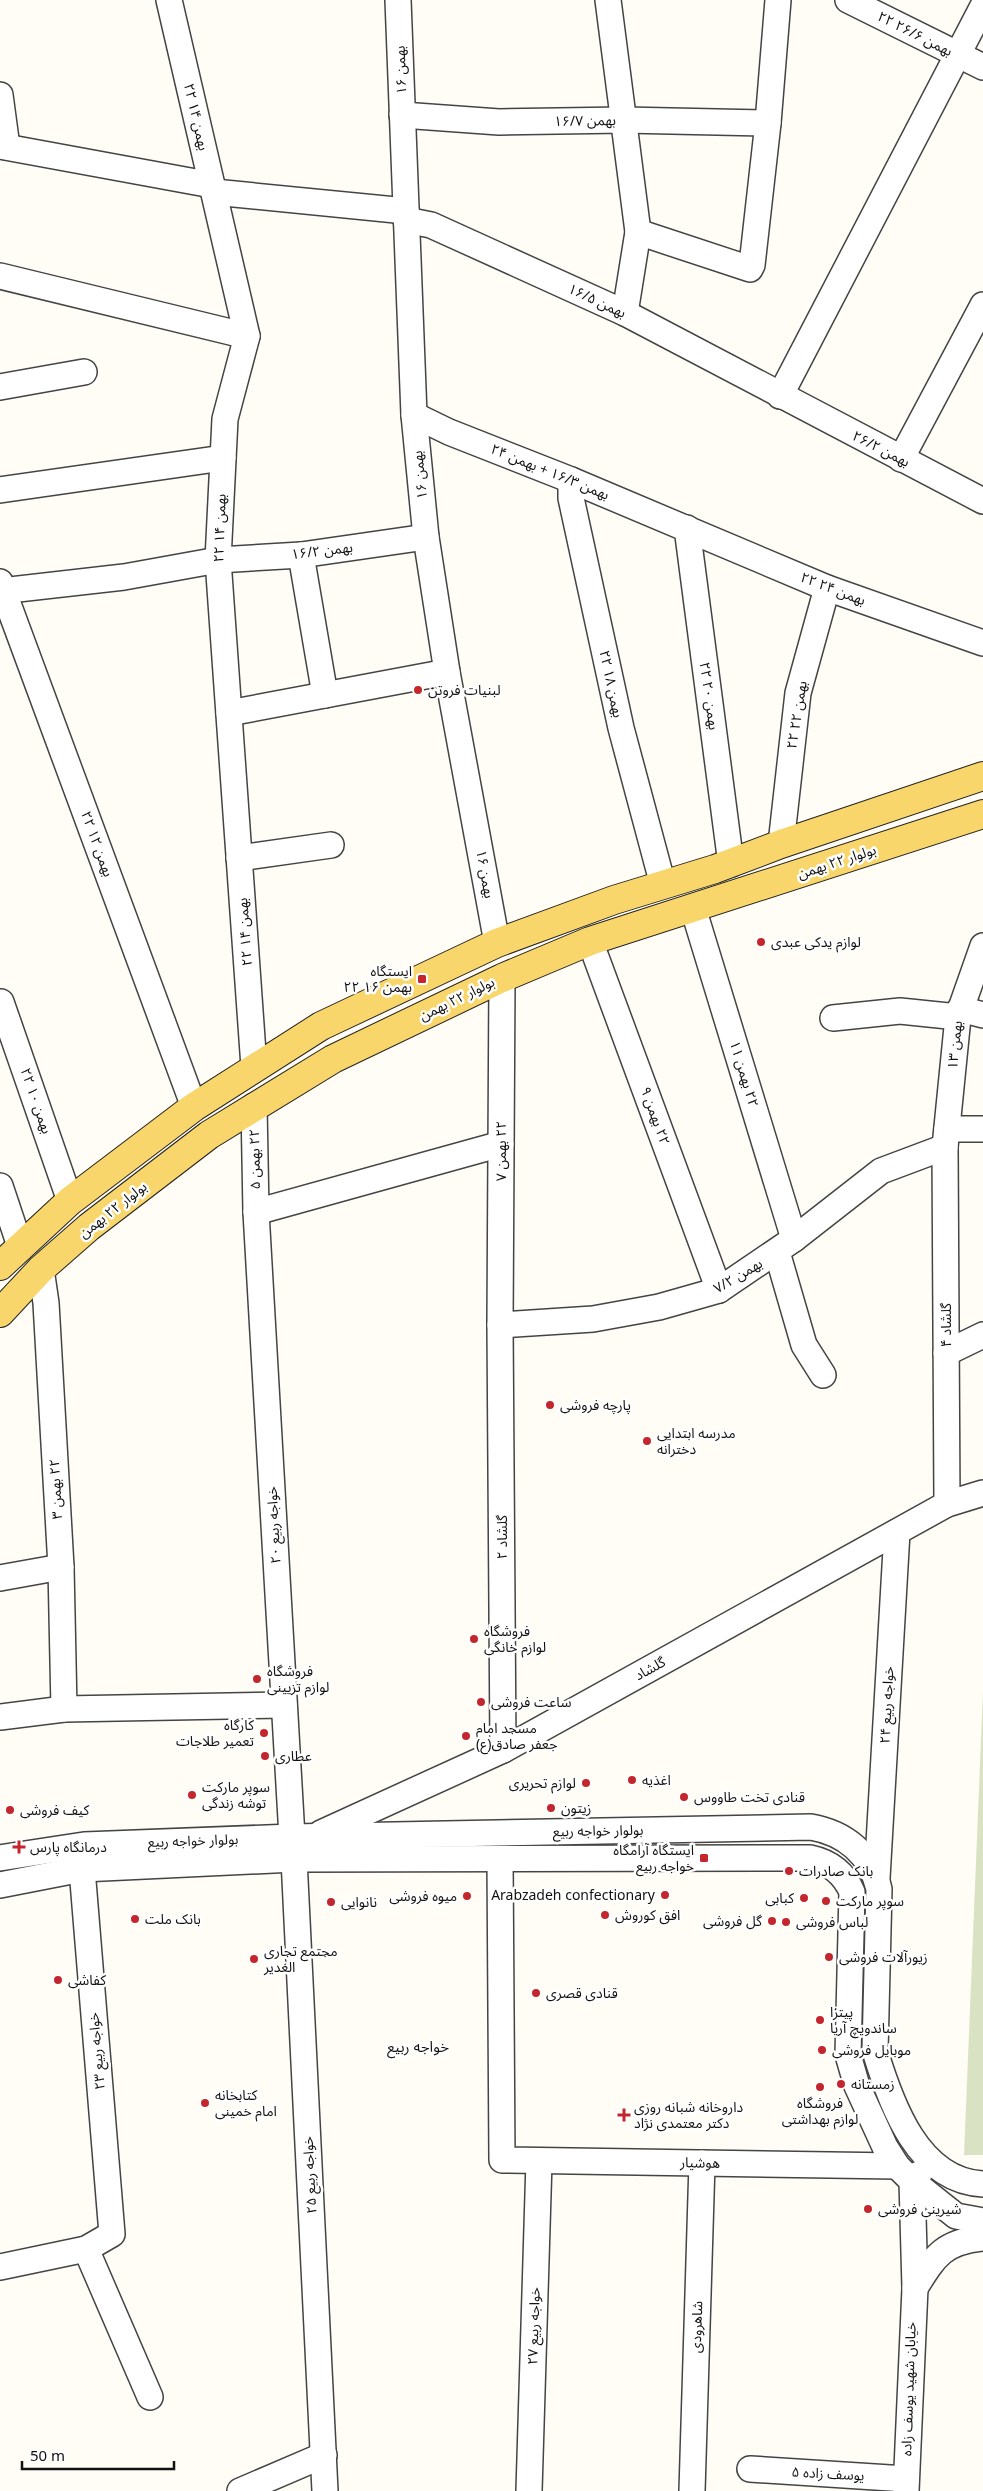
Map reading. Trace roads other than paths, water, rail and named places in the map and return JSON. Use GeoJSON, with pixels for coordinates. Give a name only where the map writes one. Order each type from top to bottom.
{"type":"FeatureCollection","features":[{"type":"Feature","properties":{"kind":"main road"},"geometry":{"type":"LineString","coordinates":[[0,1266],[70,1201],[194,1106],[321,1026],[497,943],[614,900],[731,864],[780,844],[983,776]]}},
{"type":"Feature","properties":{"kind":"main road","name":"بولوار ۲۲ بهمن"},"geometry":{"type":"LineString","coordinates":[[0,1313],[42,1269],[89,1227],[202,1140],[254,1106],[333,1059],[502,978],[590,941],[983,814]]}},
{"type":"Feature","properties":{"kind":"street","name":"۲۲ بهمن ۱۴"},"geometry":{"type":"LineString","coordinates":[[169,0],[247,336],[226,419],[218,560],[254,1067]]}},
{"type":"Feature","properties":{"kind":"street","name":"بهمن ۱۶"},"geometry":{"type":"LineString","coordinates":[[398,0],[414,415],[426,537],[448,672],[497,943]]}},
{"type":"Feature","properties":{"kind":"street"},"geometry":{"type":"LineString","coordinates":[[608,0],[638,232],[625,313]]}},
{"type":"Feature","properties":{"kind":"street"},"geometry":{"type":"LineString","coordinates":[[638,232],[750,270],[768,123],[778,0]]}},
{"type":"Feature","properties":{"kind":"street","name":"۲۲ بهمن ۲۶/۶"},"geometry":{"type":"LineString","coordinates":[[848,0],[983,67]]}},
{"type":"Feature","properties":{"kind":"street"},"geometry":{"type":"LineString","coordinates":[[780,396],[983,6]]}},
{"type":"Feature","properties":{"kind":"street"},"geometry":{"type":"LineString","coordinates":[[0,95],[3,146]]}},
{"type":"Feature","properties":{"kind":"street","name":"بهمن ۱۶/۷"},"geometry":{"type":"LineString","coordinates":[[402,115],[499,122],[624,120],[768,123]]}},
{"type":"Feature","properties":{"kind":"street","name":"بهمن ۱۶/۵"},"geometry":{"type":"LineString","coordinates":[[3,146],[213,189],[406,216],[431,225],[625,313],[780,396]]}},
{"type":"Feature","properties":{"kind":"street"},"geometry":{"type":"LineString","coordinates":[[0,276],[247,336]]}},
{"type":"Feature","properties":{"kind":"street"},"geometry":{"type":"LineString","coordinates":[[901,459],[983,305]]}},
{"type":"Feature","properties":{"kind":"street"},"geometry":{"type":"LineString","coordinates":[[0,387],[84,372]]}},
{"type":"Feature","properties":{"kind":"street","name":"بهمن ۲۶/۲"},"geometry":{"type":"LineString","coordinates":[[780,396],[983,501]]}},
{"type":"Feature","properties":{"kind":"street","name":"بهمن ۱۶/۳ + بهمن ۲۴"},"geometry":{"type":"LineString","coordinates":[[414,415],[449,432],[687,528]]}},
{"type":"Feature","properties":{"kind":"street"},"geometry":{"type":"LineString","coordinates":[[0,490],[223,458]]}},
{"type":"Feature","properties":{"kind":"street","name":"۲۲ بهمن ۱۸"},"geometry":{"type":"LineString","coordinates":[[571,480],[571,498],[621,728],[663,885]]}},
{"type":"Feature","properties":{"kind":"street","name":"۲۲ بهمن ۲۴"},"geometry":{"type":"LineString","coordinates":[[687,528],[826,588],[983,643]]}},
{"type":"Feature","properties":{"kind":"street","name":"۲۲ بهمن ۲۰"},"geometry":{"type":"LineString","coordinates":[[687,528],[731,864]]}},
{"type":"Feature","properties":{"kind":"street","name":"بهمن ۱۶/۲"},"geometry":{"type":"LineString","coordinates":[[1,588],[124,577],[218,560],[301,555],[426,537]]}},
{"type":"Feature","properties":{"kind":"street"},"geometry":{"type":"LineString","coordinates":[[301,555],[325,695]]}},
{"type":"Feature","properties":{"kind":"street","name":"۲۲ بهمن ۱۲"},"geometry":{"type":"LineString","coordinates":[[1,588],[194,1106]]}},
{"type":"Feature","properties":{"kind":"street","name":"۲۲ بهمن ۲۲"},"geometry":{"type":"LineString","coordinates":[[780,844],[798,693],[826,588]]}},
{"type":"Feature","properties":{"kind":"street"},"geometry":{"type":"LineString","coordinates":[[229,713],[448,672]]}},
{"type":"Feature","properties":{"kind":"street"},"geometry":{"type":"LineString","coordinates":[[239,858],[331,845]]}},
{"type":"Feature","properties":{"kind":"street","name":"٢٢ بهمن ١١"},"geometry":{"type":"LineString","coordinates":[[693,908],[786,1246],[804,1344],[823,1376]]}},
{"type":"Feature","properties":{"kind":"street","name":"٢٢ بهمن ۹"},"geometry":{"type":"LineString","coordinates":[[590,941],[719,1290]]}},
{"type":"Feature","properties":{"kind":"street","name":"بهمن ۱۳"},"geometry":{"type":"LineString","coordinates":[[946,1138],[967,1014],[983,946]]}},
{"type":"Feature","properties":{"kind":"street","name":"٢٢ بهمن ٧"},"geometry":{"type":"LineString","coordinates":[[500,1325],[502,978]]}},
{"type":"Feature","properties":{"kind":"street","name":"۲۲ بهمن ۱۰"},"geometry":{"type":"LineString","coordinates":[[1,1002],[70,1201]]}},
{"type":"Feature","properties":{"kind":"street"},"geometry":{"type":"LineString","coordinates":[[832,1018],[900,1011],[967,1014]]}},
{"type":"Feature","properties":{"kind":"street","name":"٢٢ بهمن ۵"},"geometry":{"type":"LineString","coordinates":[[254,1106],[256,1212]]}},
{"type":"Feature","properties":{"kind":"street"},"geometry":{"type":"LineString","coordinates":[[946,1138],[983,1129]]}},
{"type":"Feature","properties":{"kind":"street","name":"بهمن ۷/۲"},"geometry":{"type":"LineString","coordinates":[[500,1325],[593,1319],[659,1307],[719,1290],[786,1246],[881,1171],[946,1138]]}},
{"type":"Feature","properties":{"kind":"street","name":"گلشاد ۴"},"geometry":{"type":"LineString","coordinates":[[946,1138],[946,1504]]}},
{"type":"Feature","properties":{"kind":"street"},"geometry":{"type":"LineString","coordinates":[[256,1212],[501,1144]]}},
{"type":"Feature","properties":{"kind":"street"},"geometry":{"type":"LineString","coordinates":[[0,1186],[20,1246]]}},
{"type":"Feature","properties":{"kind":"street","name":"خواجه ربیع ۲۰"},"geometry":{"type":"LineString","coordinates":[[256,1212],[284,1705],[299,1845]]}},
{"type":"Feature","properties":{"kind":"street","name":"٢٢ بهمن ۳"},"geometry":{"type":"LineString","coordinates":[[42,1269],[46,1303],[61,1567],[64,1709]]}},
{"type":"Feature","properties":{"kind":"street","name":"گلشاد ۲"},"geometry":{"type":"LineString","coordinates":[[500,1325],[503,1750]]}},
{"type":"Feature","properties":{"kind":"street"},"geometry":{"type":"LineString","coordinates":[[946,1353],[983,1336]]}},
{"type":"Feature","properties":{"kind":"street","name":"گلشاد"},"geometry":{"type":"LineString","coordinates":[[299,1845],[503,1750],[946,1504],[983,1493]]}},
{"type":"Feature","properties":{"kind":"street","name":"خواجه ربیع ۲۴"},"geometry":{"type":"LineString","coordinates":[[876,1878],[897,1532]]}},
{"type":"Feature","properties":{"kind":"street"},"geometry":{"type":"LineString","coordinates":[[0,1578],[61,1567]]}},
{"type":"Feature","properties":{"kind":"street"},"geometry":{"type":"LineString","coordinates":[[0,1717],[64,1709],[284,1705]]}},
{"type":"Feature","properties":{"kind":"street","name":"بولوار خواجه ربیع"},"geometry":{"type":"LineString","coordinates":[[0,1858],[84,1845],[299,1845],[811,1827],[824,1830],[848,1841],[865,1858],[876,1878],[879,1889],[875,2051],[882,2076],[909,2134],[930,2162],[953,2178],[966,2183],[983,2184]]}},
{"type":"Feature","properties":{"kind":"street","name":"بولوار خواجه ربیع"},"geometry":{"type":"LineString","coordinates":[[0,1885],[82,1869],[299,1845],[500,1858],[810,1858],[826,1862],[844,1878],[852,1892],[848,2055],[857,2086],[885,2147],[904,2173]]}},
{"type":"Feature","properties":{"kind":"street","name":"خواجه ربیع ۲۵"},"geometry":{"type":"LineString","coordinates":[[299,1845],[325,2491]]}},
{"type":"Feature","properties":{"kind":"street","name":"هوشیار"},"geometry":{"type":"LineString","coordinates":[[500,1858],[502,2160],[702,2163],[904,2173]]}},
{"type":"Feature","properties":{"kind":"street","name":"خواجه ربیع ۲۳"},"geometry":{"type":"LineString","coordinates":[[82,1869],[112,2234],[86,2249]]}},
{"type":"Feature","properties":{"kind":"street","name":"خواجه ربیع ۲۷"},"geometry":{"type":"LineString","coordinates":[[529,2491],[539,2161]]}},
{"type":"Feature","properties":{"kind":"street"},"geometry":{"type":"LineString","coordinates":[[930,2162],[904,2173],[956,2216],[983,2221]]}},
{"type":"Feature","properties":{"kind":"street","name":"شاهرودی"},"geometry":{"type":"LineString","coordinates":[[692,2491],[702,2163]]}},
{"type":"Feature","properties":{"kind":"street","name":"خیابان شهید یوسف زاده"},"geometry":{"type":"LineString","coordinates":[[904,2173],[915,2288],[906,2485]]}},
{"type":"Feature","properties":{"kind":"street"},"geometry":{"type":"LineString","coordinates":[[915,2288],[931,2263],[954,2242],[983,2238]]}},
{"type":"Feature","properties":{"kind":"street"},"geometry":{"type":"LineString","coordinates":[[0,2267],[86,2249],[150,2397]]}},
{"type":"Feature","properties":{"kind":"street"},"geometry":{"type":"LineString","coordinates":[[240,2491],[324,2455]]}},
{"type":"Feature","properties":{"kind":"street","name":"یوسف زاده ۵"},"geometry":{"type":"LineString","coordinates":[[750,2469],[906,2485]]}},
{"type":"Feature","properties":{"kind":"place","name":"لبنیات فروتن"},"geometry":{"type":"Point","coordinates":[418,690]}},
{"type":"Feature","properties":{"kind":"place","name":"لوازم یدکی عبدی"},"geometry":{"type":"Point","coordinates":[761,942]}},
{"type":"Feature","properties":{"kind":"place","name":"ایستگاه ۲۲ بهمن ۱۶"},"geometry":{"type":"Point","coordinates":[422,979]}},
{"type":"Feature","properties":{"kind":"place","name":"پارچه فروشی"},"geometry":{"type":"Point","coordinates":[550,1405]}},
{"type":"Feature","properties":{"kind":"place","name":"مدرسه ابتدایی دخترانه"},"geometry":{"type":"Point","coordinates":[647,1441]}},
{"type":"Feature","properties":{"kind":"place","name":"فروشگاه لوازم خانگی"},"geometry":{"type":"Point","coordinates":[474,1639]}},
{"type":"Feature","properties":{"kind":"place","name":"فروشگاه لوازم تزیینی"},"geometry":{"type":"Point","coordinates":[257,1679]}},
{"type":"Feature","properties":{"kind":"place","name":"ساعت فروشی"},"geometry":{"type":"Point","coordinates":[481,1702]}},
{"type":"Feature","properties":{"kind":"place","name":"کارگاه تعمیر طلاجات"},"geometry":{"type":"Point","coordinates":[264,1733]}},
{"type":"Feature","properties":{"kind":"place","name":"مسجد امام جعفر صادق(ع)"},"geometry":{"type":"Point","coordinates":[466,1736]}},
{"type":"Feature","properties":{"kind":"place","name":"عطاری"},"geometry":{"type":"Point","coordinates":[265,1756]}},
{"type":"Feature","properties":{"kind":"place","name":"اغذیه"},"geometry":{"type":"Point","coordinates":[632,1780]}},
{"type":"Feature","properties":{"kind":"place","name":"لوازم تحریری"},"geometry":{"type":"Point","coordinates":[586,1783]}},
{"type":"Feature","properties":{"kind":"place","name":"سوپر مارکت توشه زندگی"},"geometry":{"type":"Point","coordinates":[192,1795]}},
{"type":"Feature","properties":{"kind":"place","name":"قنادی تخت طاووس"},"geometry":{"type":"Point","coordinates":[684,1797]}},
{"type":"Feature","properties":{"kind":"place","name":"زیتون"},"geometry":{"type":"Point","coordinates":[551,1808]}},
{"type":"Feature","properties":{"kind":"place","name":"کیف فروشی"},"geometry":{"type":"Point","coordinates":[10,1810]}},
{"type":"Feature","properties":{"kind":"place","name":"درمانگاه پارس"},"geometry":{"type":"Point","coordinates":[19,1847]}},
{"type":"Feature","properties":{"kind":"place","name":"ایستگاه آرامگاه خواجه ربیع"},"geometry":{"type":"Point","coordinates":[704,1858]}},
{"type":"Feature","properties":{"kind":"place","name":"بانک صادرات"},"geometry":{"type":"Point","coordinates":[789,1871]}},
{"type":"Feature","properties":{"kind":"place","name":"Arabzadeh confectionary"},"geometry":{"type":"Point","coordinates":[665,1895]}},
{"type":"Feature","properties":{"kind":"place","name":"میوه فروشی"},"geometry":{"type":"Point","coordinates":[467,1896]}},
{"type":"Feature","properties":{"kind":"place","name":"کبابی"},"geometry":{"type":"Point","coordinates":[804,1898]}},
{"type":"Feature","properties":{"kind":"place","name":"سوپر مارکت"},"geometry":{"type":"Point","coordinates":[826,1901]}},
{"type":"Feature","properties":{"kind":"place","name":"نانوایی"},"geometry":{"type":"Point","coordinates":[331,1902]}},
{"type":"Feature","properties":{"kind":"place","name":"افق کوروش"},"geometry":{"type":"Point","coordinates":[605,1915]}},
{"type":"Feature","properties":{"kind":"place","name":"بانک ملت"},"geometry":{"type":"Point","coordinates":[135,1919]}},
{"type":"Feature","properties":{"kind":"place","name":"گل فروشی"},"geometry":{"type":"Point","coordinates":[772,1921]}},
{"type":"Feature","properties":{"kind":"place","name":"لباس فروشی"},"geometry":{"type":"Point","coordinates":[786,1922]}},
{"type":"Feature","properties":{"kind":"place","name":"زیورآلات فروشی"},"geometry":{"type":"Point","coordinates":[829,1957]}},
{"type":"Feature","properties":{"kind":"place","name":"مجتمع تجاری الغدیر"},"geometry":{"type":"Point","coordinates":[254,1959]}},
{"type":"Feature","properties":{"kind":"place","name":"کفاشی"},"geometry":{"type":"Point","coordinates":[58,1980]}},
{"type":"Feature","properties":{"kind":"place","name":"قنادی قصری"},"geometry":{"type":"Point","coordinates":[536,1993]}},
{"type":"Feature","properties":{"kind":"place","name":"پیتزا ساندویچ آریا"},"geometry":{"type":"Point","coordinates":[820,2020]}},
{"type":"Feature","properties":{"kind":"place","name":"موبایل فروشی"},"geometry":{"type":"Point","coordinates":[822,2050]}},
{"type":"Feature","properties":{"kind":"place","name":"زمستانه"},"geometry":{"type":"Point","coordinates":[841,2084]}},
{"type":"Feature","properties":{"kind":"place","name":"فروشگاه لوازم بهداشتی"},"geometry":{"type":"Point","coordinates":[820,2087]}},
{"type":"Feature","properties":{"kind":"place","name":"کتابخانه امام خمینی"},"geometry":{"type":"Point","coordinates":[205,2103]}},
{"type":"Feature","properties":{"kind":"place","name":"داروخانه شبانه روزی دکتر معتمدی نژاد"},"geometry":{"type":"Point","coordinates":[624,2115]}},
{"type":"Feature","properties":{"kind":"place","name":"شیرینی فروشی"},"geometry":{"type":"Point","coordinates":[868,2209]}},
{"type":"Feature","properties":{"kind":"district","name":"خواجه ربیع"},"geometry":{"type":"Point","coordinates":[418,2047]}}]}
